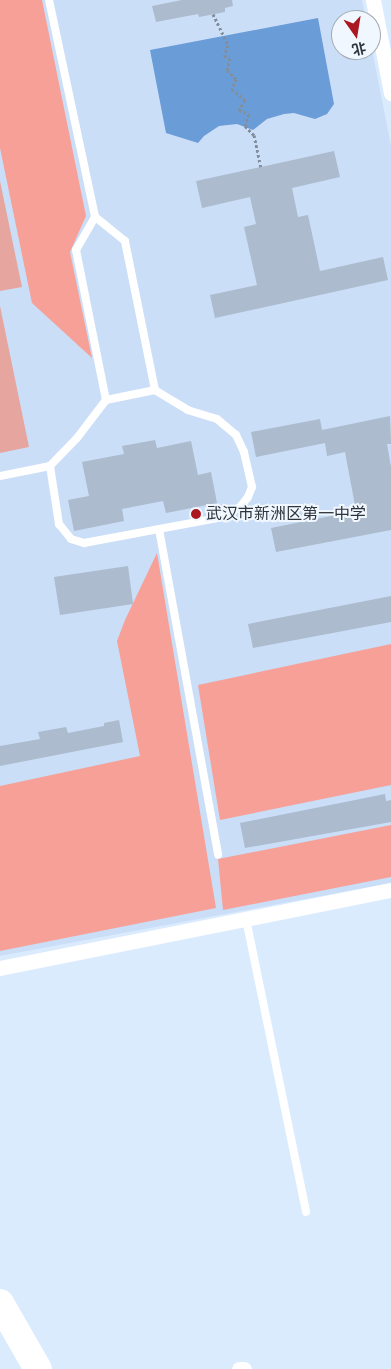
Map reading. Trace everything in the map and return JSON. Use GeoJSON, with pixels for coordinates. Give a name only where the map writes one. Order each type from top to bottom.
{"type":"FeatureCollection","features":[{"type":"Feature","properties":{"kind":"highway"},"geometry":{"type":"LineString","coordinates":[[0,1303],[38,1369]]}},
{"type":"Feature","properties":{"kind":"street"},"geometry":{"type":"LineString","coordinates":[[373,0],[391,93]]}},
{"type":"Feature","properties":{"kind":"street"},"geometry":{"type":"LineString","coordinates":[[0,968],[391,890]]}},
{"type":"Feature","properties":{"kind":"street"},"geometry":{"type":"LineString","coordinates":[[239,1369],[244,1369]]}},
{"type":"Feature","properties":{"kind":"lane"},"geometry":{"type":"LineString","coordinates":[[49,0],[95,217],[125,241],[155,390]]}},
{"type":"Feature","properties":{"kind":"lane"},"geometry":{"type":"LineString","coordinates":[[95,217],[76,250],[106,400]]}},
{"type":"Feature","properties":{"kind":"lane"},"geometry":{"type":"LineString","coordinates":[[0,476],[50,466],[77,438],[106,400],[155,390],[188,410],[217,419],[236,435],[244,452],[252,487],[241,506],[223,517],[84,542],[71,539],[59,524],[50,466]]}},
{"type":"Feature","properties":{"kind":"lane"},"geometry":{"type":"LineString","coordinates":[[159,529],[218,855]]}},
{"type":"Feature","properties":{"kind":"lane"},"geometry":{"type":"LineString","coordinates":[[246,919],[306,1212]]}},
{"type":"Feature","properties":{"kind":"path"},"geometry":{"type":"LineString","coordinates":[[214,14],[228,45],[224,56],[230,58],[227,70],[236,79],[232,89],[245,100],[239,110],[249,114],[245,126],[254,135],[261,167]]}},
{"type":"Feature","properties":{"kind":"shaded area","name":"武汉市新洲区第一中学"},"geometry":{"type":"Polygon","coordinates":[[[0,0],[362,0],[364,10],[331,10],[331,60],[374,60],[391,146],[391,883],[0,956],[0,0]]]}},
{"type":"Feature","properties":{"kind":"shaded area"},"geometry":{"type":"Polygon","coordinates":[[[0,0],[42,0],[86,216],[70,252],[92,358],[32,303],[0,148],[0,0]]]}},
{"type":"Feature","properties":{"kind":"shaded area"},"geometry":{"type":"Polygon","coordinates":[[[0,181],[22,287],[0,291],[0,181]]]}},
{"type":"Feature","properties":{"kind":"shaded area"},"geometry":{"type":"Polygon","coordinates":[[[0,306],[29,447],[0,453],[0,306]]]}},
{"type":"Feature","properties":{"kind":"shaded area"},"geometry":{"type":"Polygon","coordinates":[[[157,553],[216,908],[0,951],[0,786],[140,756],[117,641],[157,553]]]}},
{"type":"Feature","properties":{"kind":"shaded area"},"geometry":{"type":"Polygon","coordinates":[[[391,644],[391,785],[220,820],[198,685],[391,644]]]}},
{"type":"Feature","properties":{"kind":"shaded area"},"geometry":{"type":"Polygon","coordinates":[[[391,825],[391,877],[223,910],[218,859],[391,825]]]}},
{"type":"Feature","properties":{"kind":"water"},"geometry":{"type":"Polygon","coordinates":[[[318,18],[334,104],[327,114],[315,119],[294,113],[284,114],[267,119],[253,130],[237,124],[219,126],[204,136],[198,143],[166,133],[150,50],[318,18]]]}},
{"type":"Feature","properties":{"kind":"building"},"geometry":{"type":"Polygon","coordinates":[[[182,0],[232,0],[233,6],[225,8],[225,12],[199,17],[198,14],[156,22],[152,6],[182,0]]]}},
{"type":"Feature","properties":{"kind":"building"},"geometry":{"type":"Polygon","coordinates":[[[334,151],[340,177],[292,188],[298,217],[308,215],[320,271],[383,257],[388,280],[215,318],[210,295],[257,285],[244,227],[256,224],[250,197],[202,208],[196,181],[334,151]]]}},
{"type":"Feature","properties":{"kind":"building"},"geometry":{"type":"Polygon","coordinates":[[[390,416],[391,444],[387,444],[391,467],[391,530],[276,552],[271,528],[356,511],[345,452],[327,456],[325,443],[256,457],[251,432],[320,419],[322,430],[390,416]]]}},
{"type":"Feature","properties":{"kind":"building"},"geometry":{"type":"Polygon","coordinates":[[[155,440],[157,448],[191,441],[198,475],[211,472],[217,503],[166,513],[163,501],[122,509],[124,521],[74,531],[68,500],[89,496],[82,462],[124,454],[122,446],[155,440]]]}},
{"type":"Feature","properties":{"kind":"building"},"geometry":{"type":"Polygon","coordinates":[[[128,566],[133,604],[60,615],[54,577],[128,566]]]}},
{"type":"Feature","properties":{"kind":"building"},"geometry":{"type":"Polygon","coordinates":[[[391,596],[391,622],[253,648],[248,624],[391,596]]]}},
{"type":"Feature","properties":{"kind":"building"},"geometry":{"type":"Polygon","coordinates":[[[119,720],[123,742],[0,766],[0,746],[40,739],[38,732],[66,727],[68,733],[104,726],[104,723],[119,720]]]}},
{"type":"Feature","properties":{"kind":"building"},"geometry":{"type":"Polygon","coordinates":[[[385,794],[386,801],[391,800],[391,822],[245,848],[240,823],[385,794]]]}},
{"type":"Feature","properties":{"kind":"place","name":"武汉市新洲区第一中学"},"geometry":{"type":"Point","coordinates":[196,514]}}]}
